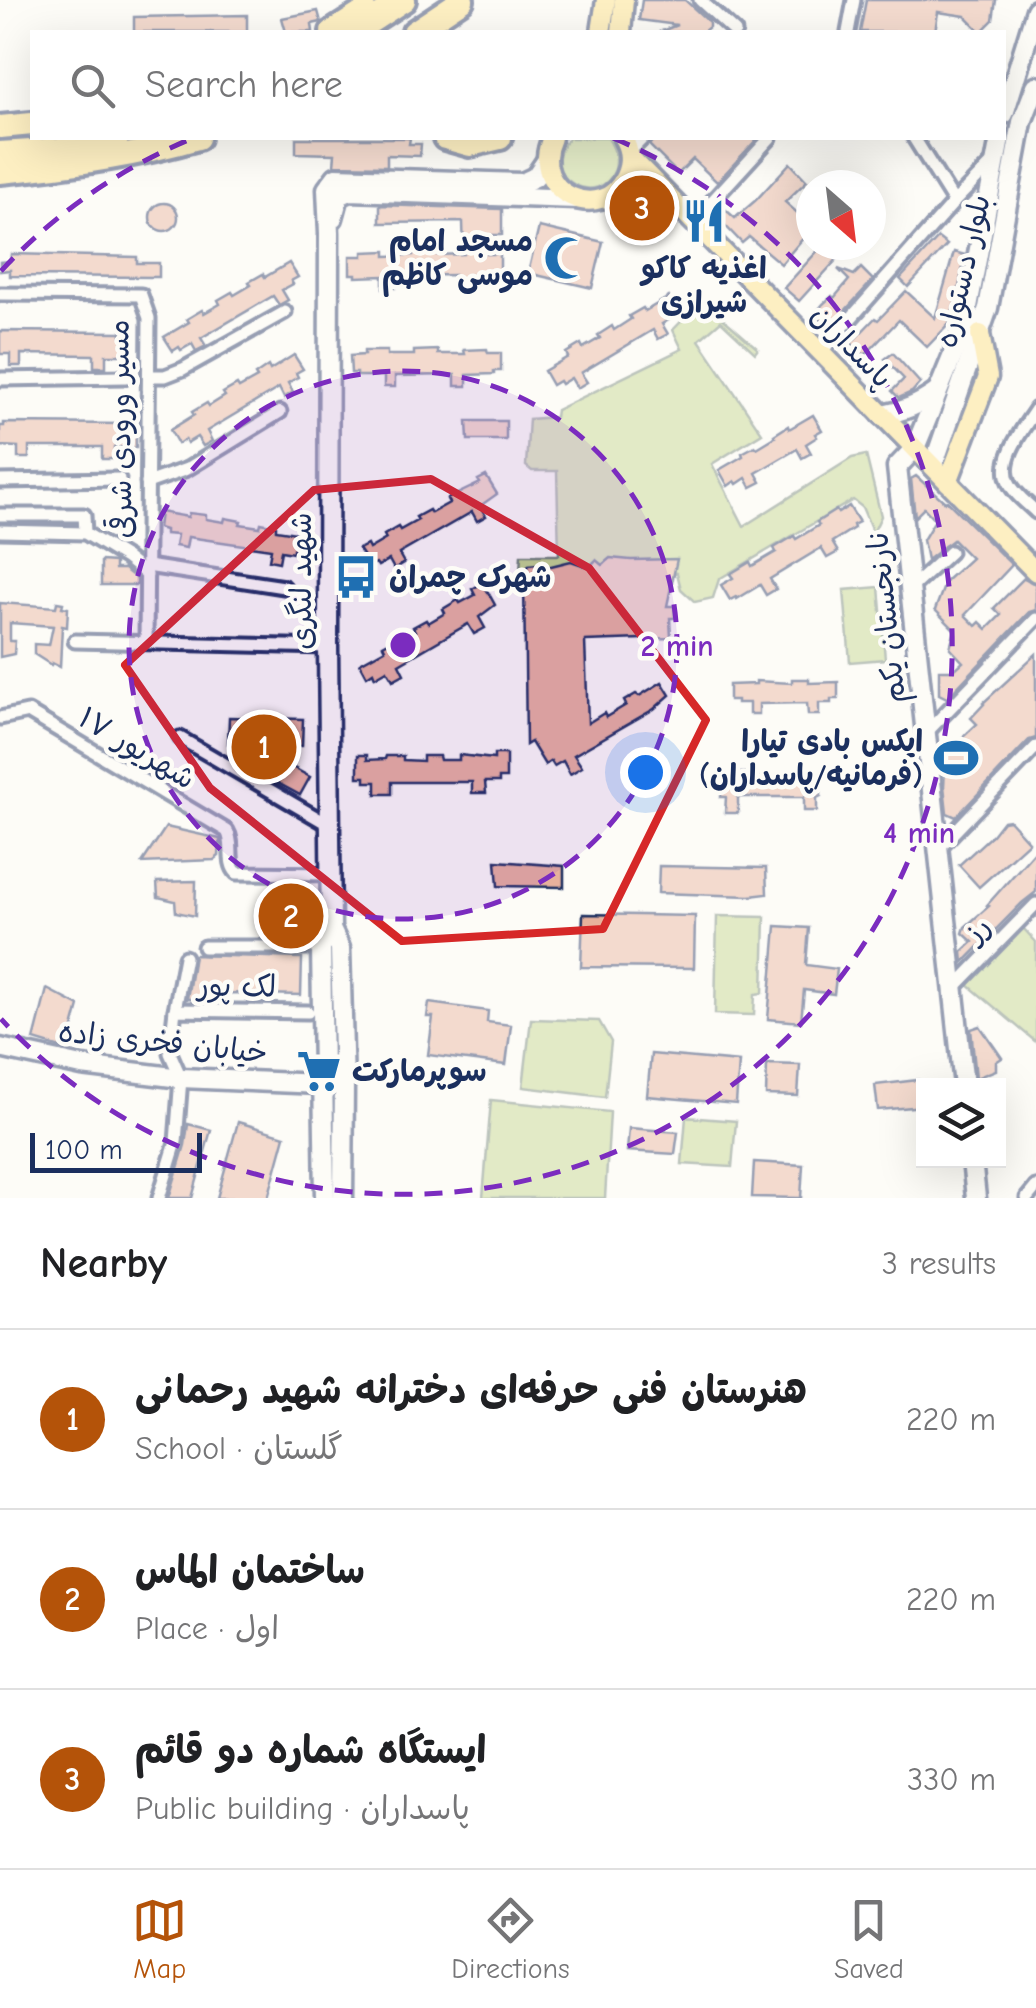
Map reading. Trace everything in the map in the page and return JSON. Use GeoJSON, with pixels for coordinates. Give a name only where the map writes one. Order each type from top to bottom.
{"type":"FeatureCollection","features":[{"type":"Feature","properties":{"kind":"highway"},"geometry":{"type":"LineString","coordinates":[[346,29],[379,0]]}},
{"type":"Feature","properties":{"kind":"highway"},"geometry":{"type":"LineString","coordinates":[[346,29],[388,0]]}},
{"type":"Feature","properties":{"kind":"highway"},"geometry":{"type":"LineString","coordinates":[[346,29],[404,0]]}},
{"type":"Feature","properties":{"kind":"highway"},"geometry":{"type":"LineString","coordinates":[[376,30],[418,0]]}},
{"type":"Feature","properties":{"kind":"highway"},"geometry":{"type":"LineString","coordinates":[[404,30],[447,0]]}},
{"type":"Feature","properties":{"kind":"highway"},"geometry":{"type":"LineString","coordinates":[[417,30],[462,0]]}},
{"type":"Feature","properties":{"kind":"highway"},"geometry":{"type":"LineString","coordinates":[[443,30],[478,0]]}},
{"type":"Feature","properties":{"kind":"highway"},"geometry":{"type":"LineString","coordinates":[[0,127],[30,123]]}},
{"type":"Feature","properties":{"kind":"highway"},"geometry":{"type":"LineString","coordinates":[[0,136],[30,134]]}},
{"type":"Feature","properties":{"kind":"highway"},"geometry":{"type":"LineString","coordinates":[[0,152],[94,147],[137,140]]}},
{"type":"Feature","properties":{"kind":"highway"},"geometry":{"type":"LineString","coordinates":[[0,172],[80,164],[191,140]]}},
{"type":"Feature","properties":{"kind":"highway"},"geometry":{"type":"LineString","coordinates":[[451,140],[470,146],[492,140]]}},
{"type":"Feature","properties":{"kind":"main road"},"geometry":{"type":"LineString","coordinates":[[601,30],[606,0]]}},
{"type":"Feature","properties":{"kind":"main road"},"geometry":{"type":"LineString","coordinates":[[621,30],[624,0]]}},
{"type":"Feature","properties":{"kind":"main road"},"geometry":{"type":"LineString","coordinates":[[1006,108],[1036,10]]}},
{"type":"Feature","properties":{"kind":"main road","name":"بلوار دستواره"},"geometry":{"type":"LineString","coordinates":[[933,466],[980,334],[1022,122],[1036,86]]}},
{"type":"Feature","properties":{"kind":"main road"},"geometry":{"type":"LineString","coordinates":[[522,183],[535,176],[546,161],[551,140]]}},
{"type":"Feature","properties":{"kind":"main road","name":"بلوار دستواره"},"geometry":{"type":"LineString","coordinates":[[915,448],[964,328],[999,147]]}},
{"type":"Feature","properties":{"kind":"main road"},"geometry":{"type":"LineString","coordinates":[[546,161],[549,174],[565,194],[590,200],[603,198],[623,182],[628,170],[627,149]]}},
{"type":"Feature","properties":{"kind":"main road","name":"پاسداران"},"geometry":{"type":"LineString","coordinates":[[627,149],[692,222],[1036,572]]}},
{"type":"Feature","properties":{"kind":"main road","name":"شهید لنگری"},"geometry":{"type":"LineString","coordinates":[[343,1198],[340,948],[331,929],[327,188],[336,176],[522,183]]}},
{"type":"Feature","properties":{"kind":"main road"},"geometry":{"type":"LineString","coordinates":[[522,183],[543,185],[545,193],[537,199]]}},
{"type":"Feature","properties":{"kind":"main road","name":"شهید لنگری"},"geometry":{"type":"LineString","coordinates":[[329,233],[339,196],[350,191],[577,199]]}},
{"type":"Feature","properties":{"kind":"main road"},"geometry":{"type":"LineString","coordinates":[[948,482],[988,377],[980,334]]}},
{"type":"Feature","properties":{"kind":"main road"},"geometry":{"type":"LineString","coordinates":[[882,415],[918,406],[937,392]]}},
{"type":"Feature","properties":{"kind":"main road"},"geometry":{"type":"LineString","coordinates":[[930,412],[950,422]]}},
{"type":"Feature","properties":{"kind":"main road","name":"نارنجستان یکم"},"geometry":{"type":"LineString","coordinates":[[915,448],[897,467],[963,1078]]}},
{"type":"Feature","properties":{"kind":"main road","name":"شهید لنگری"},"geometry":{"type":"LineString","coordinates":[[325,1198],[321,948],[331,929]]}},
{"type":"Feature","properties":{"kind":"main road","name":"خیابان فخری زاده"},"geometry":{"type":"LineString","coordinates":[[0,1048],[82,1066],[181,1078],[344,1085]]}},
{"type":"Feature","properties":{"kind":"main road"},"geometry":{"type":"LineString","coordinates":[[274,1082],[309,1095],[323,1113]]}},
{"type":"Feature","properties":{"kind":"main road"},"geometry":{"type":"LineString","coordinates":[[973,1168],[976,1198]]}},
{"type":"Feature","properties":{"kind":"street"},"geometry":{"type":"LineString","coordinates":[[700,0],[732,30]]}},
{"type":"Feature","properties":{"kind":"street"},"geometry":{"type":"LineString","coordinates":[[848,30],[854,0]]}},
{"type":"Feature","properties":{"kind":"street"},"geometry":{"type":"LineString","coordinates":[[692,222],[768,140]]}},
{"type":"Feature","properties":{"kind":"street"},"geometry":{"type":"LineString","coordinates":[[915,140],[954,202]]}},
{"type":"Feature","properties":{"kind":"street"},"geometry":{"type":"LineString","coordinates":[[821,352],[999,147]]}},
{"type":"Feature","properties":{"kind":"street","name":"مسیر ورودی شرقی"},"geometry":{"type":"LineString","coordinates":[[0,294],[141,295],[149,318],[146,642]]}},
{"type":"Feature","properties":{"kind":"street"},"geometry":{"type":"LineString","coordinates":[[148,376],[165,376],[183,369],[284,312]]}},
{"type":"Feature","properties":{"kind":"street"},"geometry":{"type":"LineString","coordinates":[[0,380],[126,377]]}},
{"type":"Feature","properties":{"kind":"street"},"geometry":{"type":"LineString","coordinates":[[1036,409],[1012,450],[1007,479],[1036,512]]}},
{"type":"Feature","properties":{"kind":"street"},"geometry":{"type":"LineString","coordinates":[[148,483],[187,468],[280,412]]}},
{"type":"Feature","properties":{"kind":"street"},"geometry":{"type":"LineString","coordinates":[[0,481],[119,479]]}},
{"type":"Feature","properties":{"kind":"street"},"geometry":{"type":"LineString","coordinates":[[0,515],[84,515],[85,533]]}},
{"type":"Feature","properties":{"kind":"street"},"geometry":{"type":"LineString","coordinates":[[0,531],[85,533],[147,571],[284,587]]}},
{"type":"Feature","properties":{"kind":"street"},"geometry":{"type":"LineString","coordinates":[[910,589],[950,552]]}},
{"type":"Feature","properties":{"kind":"street"},"geometry":{"type":"LineString","coordinates":[[926,732],[1036,619]]}},
{"type":"Feature","properties":{"kind":"street"},"geometry":{"type":"LineString","coordinates":[[75,641],[328,646]]}},
{"type":"Feature","properties":{"kind":"street","name":"۱۷ شهریور"},"geometry":{"type":"LineString","coordinates":[[0,718],[28,712],[227,831],[231,866],[237,873],[331,874]]}},
{"type":"Feature","properties":{"kind":"street"},"geometry":{"type":"LineString","coordinates":[[180,738],[332,826]]}},
{"type":"Feature","properties":{"kind":"street"},"geometry":{"type":"LineString","coordinates":[[939,848],[1036,746]]}},
{"type":"Feature","properties":{"kind":"street","name":"رز"},"geometry":{"type":"LineString","coordinates":[[954,988],[1036,904]]}},
{"type":"Feature","properties":{"kind":"street"},"geometry":{"type":"LineString","coordinates":[[204,946],[321,948]]}},
{"type":"Feature","properties":{"kind":"street"},"geometry":{"type":"LineString","coordinates":[[175,1010],[184,957]]}},
{"type":"Feature","properties":{"kind":"street","name":"لک پور"},"geometry":{"type":"LineString","coordinates":[[159,1198],[176,1142],[181,1078],[170,1053],[175,1010],[308,1012]]}},
{"type":"Feature","properties":{"kind":"street"},"geometry":{"type":"LineString","coordinates":[[1027,1198],[1036,1187]]}},
{"type":"Feature","properties":{"kind":"highlighted area"},"geometry":{"type":"Polygon","coordinates":[[[431,479],[589,568],[706,720],[603,929],[402,941],[210,788],[125,665],[314,490],[431,479]]]}},
{"type":"Feature","properties":{"kind":"green space"},"geometry":{"type":"Polygon","coordinates":[[[568,140],[609,140],[614,149],[615,169],[608,181],[585,188],[564,176],[559,165],[560,152],[568,140]]]}},
{"type":"Feature","properties":{"kind":"green space"},"geometry":{"type":"Polygon","coordinates":[[[702,300],[758,349],[755,353],[721,321],[699,340],[762,433],[712,464],[744,526],[852,458],[866,455],[881,516],[873,533],[862,507],[853,500],[719,579],[713,598],[695,602],[681,589],[677,573],[520,572],[521,555],[559,555],[557,471],[532,471],[526,466],[529,419],[555,417],[556,410],[682,349],[673,330],[702,300]]]}},
{"type":"Feature","properties":{"kind":"green space"},"geometry":{"type":"Polygon","coordinates":[[[879,587],[885,659],[850,662],[844,590],[879,587]]]}},
{"type":"Feature","properties":{"kind":"green space"},"geometry":{"type":"Polygon","coordinates":[[[717,916],[765,917],[763,993],[755,994],[754,1015],[715,1014],[717,916]]]}},
{"type":"Feature","properties":{"kind":"green space"},"geometry":{"type":"Polygon","coordinates":[[[1023,928],[1036,942],[1036,1042],[968,985],[1023,928]]]}},
{"type":"Feature","properties":{"kind":"green space"},"geometry":{"type":"Polygon","coordinates":[[[531,1019],[599,1021],[611,1042],[605,1097],[523,1087],[531,1019]]]}},
{"type":"Feature","properties":{"kind":"green space"},"geometry":{"type":"Polygon","coordinates":[[[491,1100],[610,1112],[605,1198],[483,1198],[491,1100]]]}},
{"type":"Feature","properties":{"kind":"green space"},"geometry":{"type":"Polygon","coordinates":[[[686,1117],[736,1121],[732,1167],[682,1164],[686,1117]]]}},
{"type":"Feature","properties":{"kind":"building"},"geometry":{"type":"Polygon","coordinates":[[[642,0],[685,0],[709,22],[709,27],[664,30],[677,25],[639,20],[642,0]]]}},
{"type":"Feature","properties":{"kind":"building"},"geometry":{"type":"Polygon","coordinates":[[[866,0],[996,0],[993,20],[983,30],[965,16],[938,12],[935,30],[860,30],[866,0]]]}},
{"type":"Feature","properties":{"kind":"building"},"geometry":{"type":"Polygon","coordinates":[[[318,11],[321,22],[312,24],[313,30],[285,30],[282,18],[318,11]]]}},
{"type":"Feature","properties":{"kind":"building"},"geometry":{"type":"Polygon","coordinates":[[[247,15],[247,30],[134,30],[134,17],[247,15]]]}},
{"type":"Feature","properties":{"kind":"building"},"geometry":{"type":"Polygon","coordinates":[[[296,140],[410,140],[409,144],[421,144],[420,156],[387,155],[387,166],[334,165],[335,154],[296,153],[296,140]]]}},
{"type":"Feature","properties":{"kind":"building"},"geometry":{"type":"Polygon","coordinates":[[[653,140],[756,140],[717,182],[693,159],[678,174],[649,145],[653,140]]]}},
{"type":"Feature","properties":{"kind":"building"},"geometry":{"type":"Polygon","coordinates":[[[790,163],[797,170],[796,192],[785,202],[796,212],[796,246],[781,264],[749,237],[742,243],[718,218],[726,210],[735,218],[790,163]]]}},
{"type":"Feature","properties":{"kind":"building"},"geometry":{"type":"Polygon","coordinates":[[[164,203],[174,207],[178,217],[174,227],[164,231],[154,227],[150,217],[154,207],[164,203]]]}},
{"type":"Feature","properties":{"kind":"building"},"geometry":{"type":"Polygon","coordinates":[[[380,205],[502,209],[502,235],[486,235],[487,254],[500,254],[500,271],[493,271],[493,275],[467,275],[467,286],[454,287],[454,275],[395,276],[395,288],[383,288],[383,276],[350,274],[350,256],[363,256],[363,252],[386,251],[386,256],[413,255],[413,251],[464,254],[463,222],[380,223],[380,205]]]}},
{"type":"Feature","properties":{"kind":"building","name":"مسجد امام موسی کاظم"},"geometry":{"type":"Polygon","coordinates":[[[539,227],[603,242],[592,288],[528,273],[539,227]]]}},
{"type":"Feature","properties":{"kind":"building"},"geometry":{"type":"Polygon","coordinates":[[[938,238],[947,245],[908,287],[900,279],[938,238]]]}},
{"type":"Feature","properties":{"kind":"building"},"geometry":{"type":"Polygon","coordinates":[[[954,252],[965,255],[958,293],[949,324],[927,347],[899,320],[866,354],[851,343],[906,291],[935,318],[954,252]]]}},
{"type":"Feature","properties":{"kind":"building"},"geometry":{"type":"Polygon","coordinates":[[[11,254],[137,257],[137,263],[159,263],[159,277],[10,276],[10,270],[0,271],[0,262],[10,261],[11,254]]]}},
{"type":"Feature","properties":{"kind":"building"},"geometry":{"type":"Polygon","coordinates":[[[809,260],[836,260],[799,301],[784,288],[809,260]]]}},
{"type":"Feature","properties":{"kind":"building"},"geometry":{"type":"Polygon","coordinates":[[[289,263],[298,277],[282,290],[288,300],[279,305],[273,296],[201,338],[206,346],[196,351],[192,344],[173,351],[164,337],[189,322],[187,319],[289,263]]]}},
{"type":"Feature","properties":{"kind":"building"},"geometry":{"type":"Polygon","coordinates":[[[861,268],[873,280],[830,327],[814,315],[849,280],[838,269],[854,275],[861,268]]]}},
{"type":"Feature","properties":{"kind":"building"},"geometry":{"type":"Polygon","coordinates":[[[669,297],[677,311],[662,324],[668,334],[658,339],[653,330],[581,373],[587,382],[577,388],[571,378],[552,385],[544,371],[568,357],[566,353],[581,344],[583,348],[612,326],[614,330],[631,319],[629,316],[669,297]]]}},
{"type":"Feature","properties":{"kind":"building"},"geometry":{"type":"Polygon","coordinates":[[[0,331],[121,332],[128,335],[128,355],[106,355],[106,367],[94,367],[94,355],[21,354],[21,366],[10,366],[10,354],[0,354],[0,331]]]}},
{"type":"Feature","properties":{"kind":"building"},"geometry":{"type":"Polygon","coordinates":[[[487,349],[488,353],[501,353],[501,371],[467,375],[467,386],[455,386],[455,375],[395,376],[395,387],[384,387],[384,376],[351,373],[350,356],[364,355],[364,351],[414,355],[414,351],[465,354],[464,350],[487,349]]]}},
{"type":"Feature","properties":{"kind":"building"},"geometry":{"type":"Polygon","coordinates":[[[893,353],[920,383],[899,398],[892,391],[904,379],[885,359],[893,353]]]}},
{"type":"Feature","properties":{"kind":"building"},"geometry":{"type":"Polygon","coordinates":[[[294,355],[303,369],[288,383],[293,392],[284,398],[279,388],[207,431],[212,441],[203,446],[197,437],[178,444],[170,430],[194,415],[192,412],[207,403],[209,406],[237,385],[239,388],[257,378],[255,375],[268,366],[270,370],[294,355]]]}},
{"type":"Feature","properties":{"kind":"building"},"geometry":{"type":"Polygon","coordinates":[[[813,415],[822,430],[806,444],[811,453],[802,458],[797,449],[756,473],[761,482],[751,487],[746,478],[728,486],[719,470],[788,426],[789,429],[813,415]]]}},
{"type":"Feature","properties":{"kind":"building"},"geometry":{"type":"Polygon","coordinates":[[[467,421],[506,421],[506,440],[468,440],[467,421]]]}},
{"type":"Feature","properties":{"kind":"building"},"geometry":{"type":"Polygon","coordinates":[[[129,424],[129,428],[136,428],[136,448],[114,447],[114,459],[102,459],[102,447],[29,447],[29,458],[18,458],[18,447],[0,446],[0,426],[129,424]]]}},
{"type":"Feature","properties":{"kind":"building"},"geometry":{"type":"Polygon","coordinates":[[[486,476],[497,494],[480,506],[486,516],[477,521],[472,512],[399,554],[404,563],[394,569],[389,560],[370,566],[359,549],[367,545],[369,549],[386,539],[384,535],[449,503],[447,499],[486,476]]]}},
{"type":"Feature","properties":{"kind":"building"},"geometry":{"type":"Polygon","coordinates":[[[916,476],[1012,565],[965,615],[976,626],[980,622],[987,629],[1001,615],[994,608],[1024,578],[1036,584],[1036,610],[1029,612],[947,698],[939,694],[939,670],[954,670],[963,662],[950,648],[955,630],[935,610],[946,581],[971,558],[953,540],[927,560],[923,540],[935,520],[924,508],[915,517],[911,479],[916,476]]]}},
{"type":"Feature","properties":{"kind":"building"},"geometry":{"type":"Polygon","coordinates":[[[849,506],[859,522],[832,542],[838,552],[827,558],[821,548],[770,579],[776,589],[766,595],[760,585],[730,600],[721,585],[733,578],[730,574],[750,562],[752,566],[776,552],[774,548],[849,506]]]}},
{"type":"Feature","properties":{"kind":"building"},"geometry":{"type":"Polygon","coordinates":[[[160,512],[276,526],[276,530],[303,534],[301,550],[281,551],[279,562],[269,560],[271,549],[188,537],[186,548],[175,546],[177,535],[165,534],[165,530],[158,528],[160,512]]]}},
{"type":"Feature","properties":{"kind":"building"},"geometry":{"type":"Polygon","coordinates":[[[610,558],[677,559],[667,606],[674,606],[675,618],[670,618],[671,638],[585,641],[588,723],[604,713],[606,717],[626,705],[624,701],[662,682],[670,695],[654,709],[574,755],[582,767],[570,774],[563,761],[545,765],[531,742],[526,745],[524,576],[529,565],[547,567],[571,561],[589,567],[596,560],[602,565],[610,558]]]}},
{"type":"Feature","properties":{"kind":"building"},"geometry":{"type":"Polygon","coordinates":[[[101,561],[115,562],[115,569],[124,569],[137,579],[137,585],[101,585],[101,561]]]}},
{"type":"Feature","properties":{"kind":"building"},"geometry":{"type":"Polygon","coordinates":[[[483,583],[495,605],[479,617],[485,628],[474,634],[468,624],[399,664],[404,674],[393,680],[387,670],[375,677],[373,672],[367,676],[360,663],[385,649],[383,645],[415,631],[413,627],[445,613],[443,609],[458,600],[460,603],[475,595],[472,589],[483,583]]]}},
{"type":"Feature","properties":{"kind":"building"},"geometry":{"type":"Polygon","coordinates":[[[57,602],[68,608],[67,627],[62,626],[60,667],[34,654],[34,644],[49,645],[53,626],[10,623],[14,654],[0,657],[0,603],[56,607],[57,602]]]}},
{"type":"Feature","properties":{"kind":"building"},"geometry":{"type":"Polygon","coordinates":[[[1036,654],[1036,738],[1029,740],[956,817],[947,813],[946,753],[977,724],[971,718],[983,703],[1036,654]]]}},
{"type":"Feature","properties":{"kind":"building"},"geometry":{"type":"Polygon","coordinates":[[[792,679],[838,682],[838,699],[819,703],[819,715],[808,715],[807,703],[759,704],[759,714],[749,714],[749,703],[729,700],[729,685],[756,681],[792,683],[792,679]]]}},
{"type":"Feature","properties":{"kind":"building"},"geometry":{"type":"Polygon","coordinates":[[[229,717],[303,719],[302,746],[228,744],[229,717]]]}},
{"type":"Feature","properties":{"kind":"building"},"geometry":{"type":"Polygon","coordinates":[[[265,752],[310,777],[300,795],[254,770],[265,752]]]}},
{"type":"Feature","properties":{"kind":"building"},"geometry":{"type":"Polygon","coordinates":[[[494,754],[506,754],[506,778],[485,782],[486,793],[472,793],[472,782],[392,782],[392,794],[376,794],[376,782],[358,777],[358,755],[367,755],[367,760],[403,756],[403,760],[423,761],[423,756],[439,756],[440,760],[459,760],[459,755],[494,759],[494,754]]]}},
{"type":"Feature","properties":{"kind":"building"},"geometry":{"type":"Polygon","coordinates":[[[785,772],[821,776],[817,811],[804,811],[804,797],[738,797],[738,813],[725,813],[721,778],[734,778],[734,773],[785,777],[785,772]]]}},
{"type":"Feature","properties":{"kind":"building"},"geometry":{"type":"Polygon","coordinates":[[[1009,820],[1029,842],[979,887],[959,865],[1003,821],[1009,820]]]}},
{"type":"Feature","properties":{"kind":"building"},"geometry":{"type":"Polygon","coordinates":[[[166,827],[220,839],[219,856],[214,860],[142,863],[166,827]]]}},
{"type":"Feature","properties":{"kind":"building"},"geometry":{"type":"Polygon","coordinates":[[[1036,850],[1036,892],[963,963],[962,952],[973,942],[963,933],[965,927],[989,906],[1036,850]]]}},
{"type":"Feature","properties":{"kind":"building"},"geometry":{"type":"Polygon","coordinates":[[[496,861],[564,866],[564,887],[498,886],[496,861]]]}},
{"type":"Feature","properties":{"kind":"building"},"geometry":{"type":"Polygon","coordinates":[[[659,866],[766,868],[767,894],[658,893],[659,866]]]}},
{"type":"Feature","properties":{"kind":"building"},"geometry":{"type":"Polygon","coordinates":[[[196,881],[195,916],[176,912],[175,901],[158,897],[157,882],[196,881]]]}},
{"type":"Feature","properties":{"kind":"building"},"geometry":{"type":"Polygon","coordinates":[[[269,899],[314,900],[313,933],[268,932],[269,899]]]}},
{"type":"Feature","properties":{"kind":"building"},"geometry":{"type":"Polygon","coordinates":[[[583,914],[695,916],[694,968],[581,967],[583,914]]]}},
{"type":"Feature","properties":{"kind":"building"},"geometry":{"type":"Polygon","coordinates":[[[776,926],[809,928],[806,965],[837,969],[834,994],[804,990],[801,1022],[768,1019],[776,926]]]}},
{"type":"Feature","properties":{"kind":"building"},"geometry":{"type":"Polygon","coordinates":[[[194,955],[302,958],[301,995],[227,993],[227,999],[187,999],[194,955]]]}},
{"type":"Feature","properties":{"kind":"building"},"geometry":{"type":"Polygon","coordinates":[[[47,989],[79,1006],[67,1050],[34,1040],[47,989]]]}},
{"type":"Feature","properties":{"kind":"building"},"geometry":{"type":"Polygon","coordinates":[[[429,1003],[488,1011],[487,1022],[511,1025],[506,1065],[428,1055],[433,1017],[427,1017],[429,1003]]]}},
{"type":"Feature","properties":{"kind":"building"},"geometry":{"type":"Polygon","coordinates":[[[980,1026],[1002,1058],[996,1062],[996,1070],[976,1078],[971,1029],[980,1026]]]}},
{"type":"Feature","properties":{"kind":"building"},"geometry":{"type":"Polygon","coordinates":[[[651,1054],[739,1062],[736,1104],[647,1096],[651,1054]]]}},
{"type":"Feature","properties":{"kind":"building"},"geometry":{"type":"Polygon","coordinates":[[[767,1064],[800,1065],[798,1096],[766,1095],[767,1064]]]}},
{"type":"Feature","properties":{"kind":"building"},"geometry":{"type":"Polygon","coordinates":[[[916,1080],[916,1107],[878,1110],[875,1085],[916,1080]]]}},
{"type":"Feature","properties":{"kind":"building"},"geometry":{"type":"Polygon","coordinates":[[[238,1122],[285,1136],[268,1198],[217,1198],[238,1122]]]}},
{"type":"Feature","properties":{"kind":"building"},"geometry":{"type":"Polygon","coordinates":[[[188,1124],[211,1130],[192,1198],[169,1198],[185,1145],[188,1124]]]}},
{"type":"Feature","properties":{"kind":"building"},"geometry":{"type":"Polygon","coordinates":[[[629,1128],[678,1132],[675,1154],[627,1151],[629,1128]]]}},
{"type":"Feature","properties":{"kind":"building"},"geometry":{"type":"Polygon","coordinates":[[[754,1162],[803,1165],[801,1198],[752,1197],[754,1162]]]}},
{"type":"Feature","properties":{"kind":"place","name":"ایستگاه شماره دو قائم"},"geometry":{"type":"Point","coordinates":[642,208]}},
{"type":"Feature","properties":{"kind":"place","name":"اغذیه کاکو شیرازی"},"geometry":{"type":"Point","coordinates":[704,221]}},
{"type":"Feature","properties":{"kind":"place","name":"مسجد امام موسی کاظم"},"geometry":{"type":"Point","coordinates":[566,258]}},
{"type":"Feature","properties":{"kind":"place","name":"شهرک چمران"},"geometry":{"type":"Point","coordinates":[356,577]}},
{"type":"Feature","properties":{"kind":"place","name":"هنرستان فنی حرفه‌ای دخترانه شهید رحمانی"},"geometry":{"type":"Point","coordinates":[264,747]}},
{"type":"Feature","properties":{"kind":"place","name":"ایکس بادی تیارا (فرمانیه/پاسداران)"},"geometry":{"type":"Point","coordinates":[956,758]}},
{"type":"Feature","properties":{"kind":"place","name":"ساختمان الماس"},"geometry":{"type":"Point","coordinates":[291,916]}},
{"type":"Feature","properties":{"kind":"place","name":"سوپرمارکت"},"geometry":{"type":"Point","coordinates":[319,1071]}}]}
